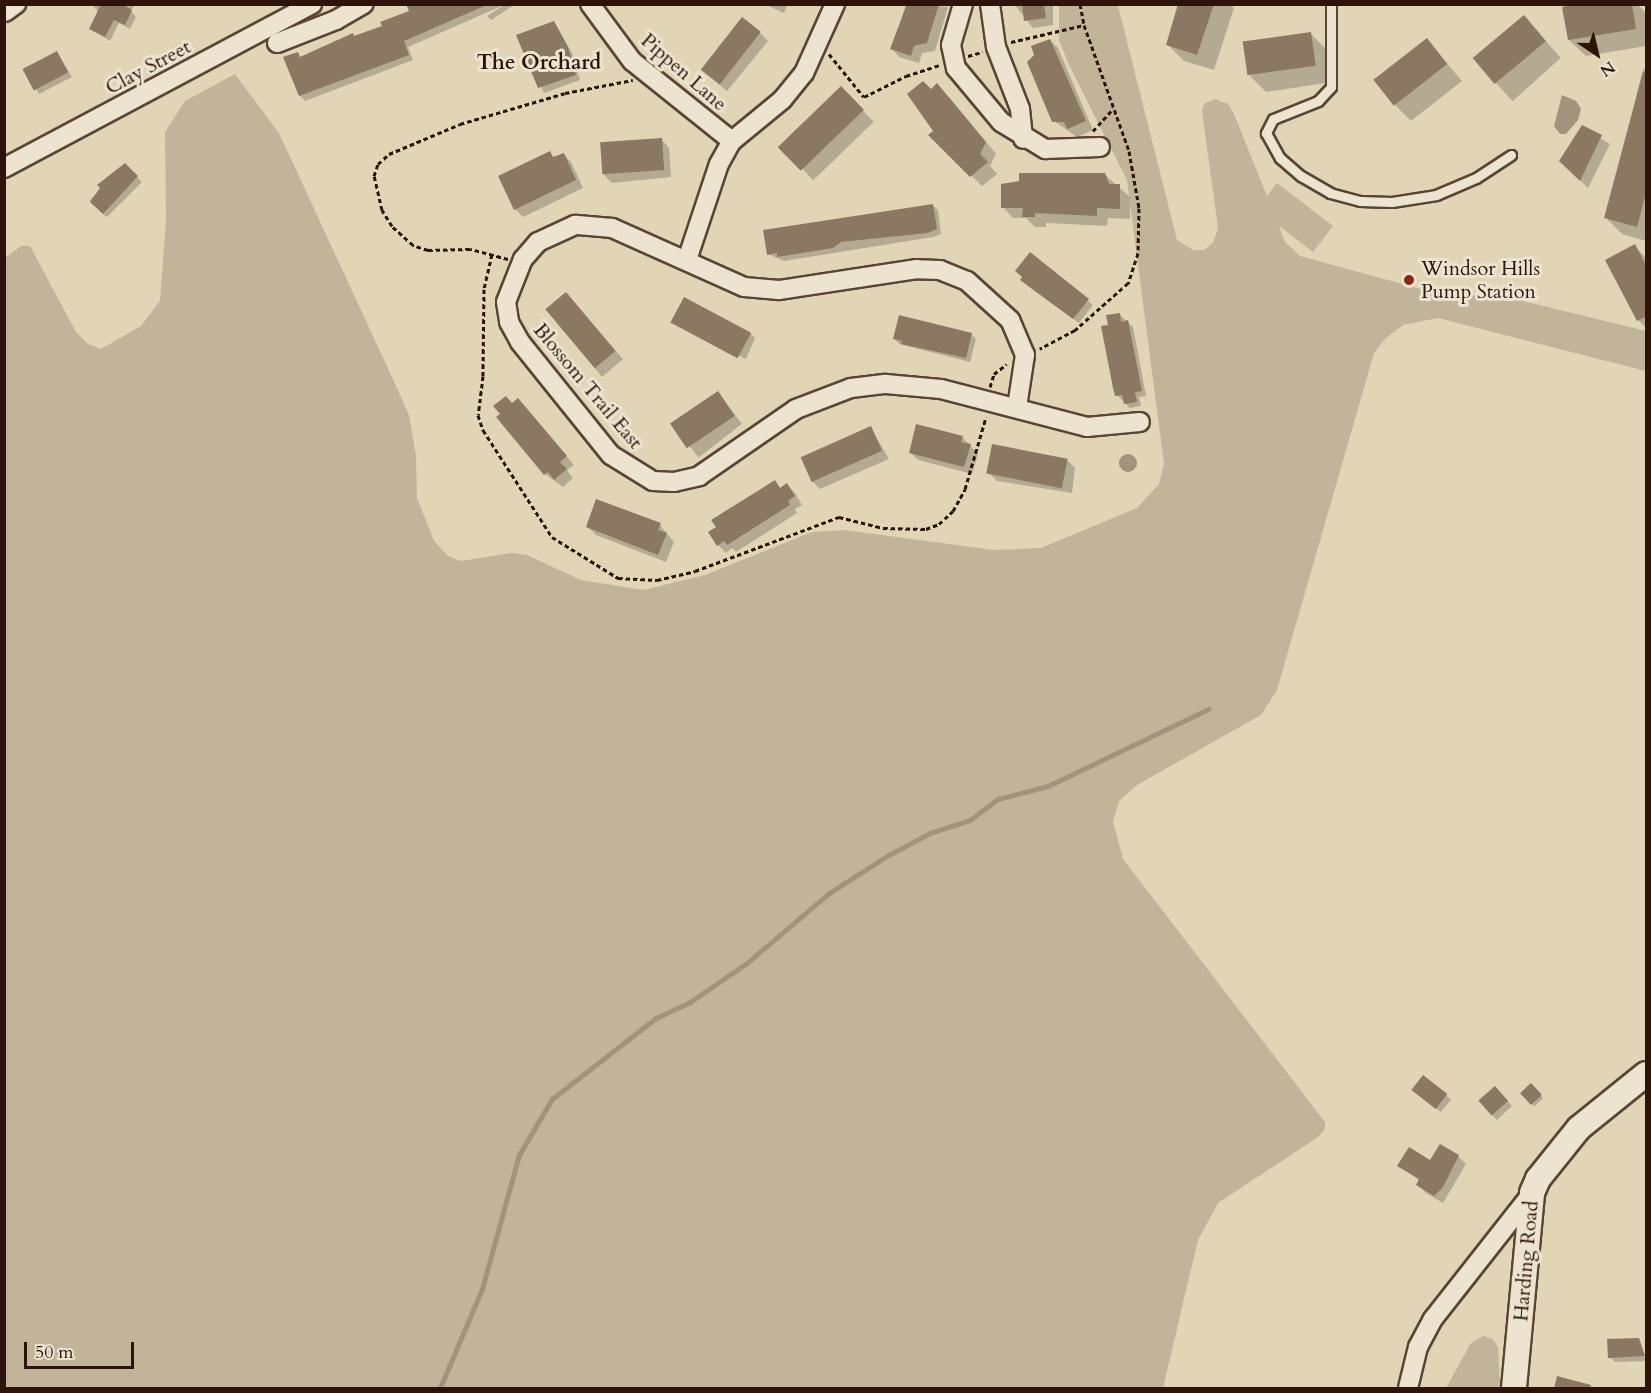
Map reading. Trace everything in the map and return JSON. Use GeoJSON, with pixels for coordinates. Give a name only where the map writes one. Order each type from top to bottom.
{"type":"FeatureCollection","features":[{"type":"Feature","properties":{"kind":"main road","name":"Harding Road"},"geometry":{"type":"LineString","coordinates":[[1514,1389],[1532,1192],[1538,1179],[1579,1128],[1647,1074]]}},
{"type":"Feature","properties":{"kind":"street"},"geometry":{"type":"LineString","coordinates":[[5,12],[16,4]]}},
{"type":"Feature","properties":{"kind":"street","name":"Clay Street"},"geometry":{"type":"LineString","coordinates":[[4,168],[312,4]]}},
{"type":"Feature","properties":{"kind":"street"},"geometry":{"type":"LineString","coordinates":[[278,44],[336,20],[364,4]]}},
{"type":"Feature","properties":{"kind":"street","name":"Pippen Lane"},"geometry":{"type":"LineString","coordinates":[[590,4],[644,71],[732,141]]}},
{"type":"Feature","properties":{"kind":"street"},"geometry":{"type":"LineString","coordinates":[[687,260],[719,164],[732,141],[783,100],[804,73],[835,4]]}},
{"type":"Feature","properties":{"kind":"street"},"geometry":{"type":"LineString","coordinates":[[963,4],[951,45],[953,60],[1001,123],[1023,139],[1046,149],[1100,147]]}},
{"type":"Feature","properties":{"kind":"street"},"geometry":{"type":"LineString","coordinates":[[990,4],[996,47],[1020,109],[1023,139]]}},
{"type":"Feature","properties":{"kind":"street","name":"Blossom Trail East"},"geometry":{"type":"LineString","coordinates":[[1025,355],[1010,320],[993,301],[967,281],[940,270],[917,269],[779,290],[744,287],[612,228],[575,225],[538,242],[520,266],[506,302],[509,322],[520,342],[611,455],[653,481],[674,482],[699,476],[796,409],[851,388],[917,385],[1017,407],[1086,427],[1140,422]]}},
{"type":"Feature","properties":{"kind":"street"},"geometry":{"type":"LineString","coordinates":[[1017,407],[1025,355]]}},
{"type":"Feature","properties":{"kind":"street"},"geometry":{"type":"LineString","coordinates":[[1408,1389],[1418,1347],[1433,1320],[1532,1192]]}},
{"type":"Feature","properties":{"kind":"lane"},"geometry":{"type":"LineString","coordinates":[[1330,4],[1331,87],[1318,101],[1274,119],[1266,133],[1280,158],[1301,176],[1350,198],[1392,202],[1436,195],[1476,178],[1512,155]]}},
{"type":"Feature","properties":{"kind":"path"},"geometry":{"type":"LineString","coordinates":[[492,254],[484,289],[483,376],[478,408],[483,430],[552,537],[618,578],[657,580],[695,571],[838,517],[883,528],[926,529],[939,524],[953,511],[965,489],[976,459],[994,374],[1025,355],[1075,330],[1128,283],[1135,270],[1138,208],[1129,151],[1084,24],[1080,4]]}},
{"type":"Feature","properties":{"kind":"path"},"geometry":{"type":"LineString","coordinates":[[816,47],[832,55],[864,96],[906,76],[953,60],[1051,30],[1084,24]]}},
{"type":"Feature","properties":{"kind":"path"},"geometry":{"type":"LineString","coordinates":[[520,266],[492,254],[470,249],[428,250],[402,237],[382,210],[376,193],[374,176],[378,164],[389,154],[460,124],[565,93],[625,84],[644,71]]}},
{"type":"Feature","properties":{"kind":"shaded area"},"geometry":{"type":"Polygon","coordinates":[[[1059,5],[1118,5],[1177,240],[1193,250],[1204,250],[1213,243],[1218,228],[1202,111],[1204,104],[1215,99],[1228,104],[1234,114],[1267,196],[1277,183],[1333,226],[1313,252],[1279,226],[1285,242],[1300,256],[1432,292],[1506,297],[1646,331],[1646,371],[1438,318],[1403,325],[1385,339],[1374,353],[1277,690],[1261,715],[1137,785],[1119,801],[1113,821],[1123,859],[1325,1122],[1325,1129],[1318,1137],[1218,1203],[1198,1240],[1163,1388],[5,1388],[5,258],[21,246],[30,246],[76,332],[88,344],[101,349],[141,326],[160,301],[166,221],[165,132],[185,101],[235,74],[279,133],[409,415],[416,456],[417,498],[434,541],[448,556],[461,561],[512,553],[527,555],[581,580],[643,590],[705,575],[812,532],[844,530],[994,550],[1041,548],[1137,508],[1159,484],[1164,464],[1127,180],[1069,65],[1059,40],[1059,5]]]}},
{"type":"Feature","properties":{"kind":"shaded area"},"geometry":{"type":"Polygon","coordinates":[[[1562,95],[1576,101],[1581,109],[1578,120],[1566,134],[1560,134],[1554,126],[1562,95]]]}},
{"type":"Feature","properties":{"kind":"shaded area"},"geometry":{"type":"Polygon","coordinates":[[[1128,454],[1134,457],[1137,463],[1134,469],[1128,472],[1122,469],[1119,463],[1122,457],[1128,454]]]}},
{"type":"Feature","properties":{"kind":"shaded area"},"geometry":{"type":"Polygon","coordinates":[[[1483,1336],[1493,1339],[1498,1347],[1500,1388],[1446,1388],[1471,1343],[1483,1336]]]}},
{"type":"Feature","properties":{"kind":"building"},"geometry":{"type":"Polygon","coordinates":[[[101,4],[121,4],[132,10],[125,25],[114,20],[105,37],[89,29],[101,4]]]}},
{"type":"Feature","properties":{"kind":"building"},"geometry":{"type":"Polygon","coordinates":[[[406,4],[489,4],[404,41],[409,55],[299,96],[283,57],[298,52],[300,57],[353,33],[354,36],[382,26],[380,22],[409,11],[406,4]]]}},
{"type":"Feature","properties":{"kind":"building"},"geometry":{"type":"Polygon","coordinates":[[[907,4],[939,4],[927,43],[914,46],[911,56],[890,49],[907,4]]]}},
{"type":"Feature","properties":{"kind":"building"},"geometry":{"type":"Polygon","coordinates":[[[1022,4],[1044,4],[1046,18],[1024,21],[1022,4]]]}},
{"type":"Feature","properties":{"kind":"building"},"geometry":{"type":"Polygon","coordinates":[[[1178,4],[1214,4],[1197,55],[1166,45],[1178,4]]]}},
{"type":"Feature","properties":{"kind":"building"},"geometry":{"type":"Polygon","coordinates":[[[1577,4],[1632,4],[1636,29],[1568,40],[1562,7],[1577,4]]]}},
{"type":"Feature","properties":{"kind":"building"},"geometry":{"type":"Polygon","coordinates":[[[1524,15],[1546,41],[1495,84],[1473,58],[1524,15]]]}},
{"type":"Feature","properties":{"kind":"building"},"geometry":{"type":"Polygon","coordinates":[[[742,17],[761,32],[720,85],[701,70],[742,17]]]}},
{"type":"Feature","properties":{"kind":"building"},"geometry":{"type":"Polygon","coordinates":[[[554,21],[568,47],[576,75],[538,88],[516,35],[554,21]]]}},
{"type":"Feature","properties":{"kind":"building"},"geometry":{"type":"Polygon","coordinates":[[[1311,32],[1316,66],[1247,75],[1243,42],[1311,32]]]}},
{"type":"Feature","properties":{"kind":"building"},"geometry":{"type":"Polygon","coordinates":[[[1427,38],[1447,64],[1394,106],[1373,80],[1427,38]]]}},
{"type":"Feature","properties":{"kind":"building"},"geometry":{"type":"Polygon","coordinates":[[[1050,39],[1086,121],[1067,129],[1064,122],[1052,122],[1027,62],[1034,55],[1031,46],[1050,39]]]}},
{"type":"Feature","properties":{"kind":"building"},"geometry":{"type":"Polygon","coordinates":[[[57,51],[68,72],[34,91],[23,69],[57,51]]]}},
{"type":"Feature","properties":{"kind":"building"},"geometry":{"type":"Polygon","coordinates":[[[1643,72],[1647,73],[1647,189],[1637,227],[1604,218],[1643,72]]]}},
{"type":"Feature","properties":{"kind":"building"},"geometry":{"type":"Polygon","coordinates":[[[923,81],[931,89],[937,83],[986,142],[980,154],[988,162],[970,177],[928,135],[933,131],[907,94],[923,81]]]}},
{"type":"Feature","properties":{"kind":"building"},"geometry":{"type":"Polygon","coordinates":[[[841,86],[864,110],[801,171],[778,147],[841,86]]]}},
{"type":"Feature","properties":{"kind":"building"},"geometry":{"type":"Polygon","coordinates":[[[1582,125],[1602,135],[1580,181],[1559,161],[1582,125]]]}},
{"type":"Feature","properties":{"kind":"building"},"geometry":{"type":"Polygon","coordinates":[[[662,138],[664,170],[602,174],[600,142],[662,138]]]}},
{"type":"Feature","properties":{"kind":"building"},"geometry":{"type":"Polygon","coordinates":[[[550,151],[553,157],[564,153],[576,180],[514,210],[498,176],[550,151]]]}},
{"type":"Feature","properties":{"kind":"building"},"geometry":{"type":"Polygon","coordinates":[[[125,163],[138,176],[103,214],[90,202],[100,188],[97,185],[125,163]]]}},
{"type":"Feature","properties":{"kind":"building"},"geometry":{"type":"Polygon","coordinates":[[[1019,173],[1105,173],[1109,184],[1120,184],[1120,209],[1097,208],[1097,216],[1035,213],[1035,217],[1022,217],[1023,208],[1001,208],[1001,184],[1019,181],[1019,173]]]}},
{"type":"Feature","properties":{"kind":"building"},"geometry":{"type":"Polygon","coordinates":[[[933,204],[937,229],[927,233],[841,242],[833,248],[777,257],[777,253],[767,255],[763,230],[933,204]]]}},
{"type":"Feature","properties":{"kind":"building"},"geometry":{"type":"Polygon","coordinates":[[[1635,244],[1647,267],[1647,316],[1637,321],[1605,260],[1635,244]]]}},
{"type":"Feature","properties":{"kind":"building"},"geometry":{"type":"Polygon","coordinates":[[[1030,252],[1089,299],[1073,319],[1020,280],[1022,277],[1015,271],[1030,252]]]}},
{"type":"Feature","properties":{"kind":"building"},"geometry":{"type":"Polygon","coordinates":[[[566,292],[615,351],[595,368],[545,309],[566,292]]]}},
{"type":"Feature","properties":{"kind":"building"},"geometry":{"type":"Polygon","coordinates":[[[684,297],[751,333],[737,358],[670,323],[684,297]]]}},
{"type":"Feature","properties":{"kind":"building"},"geometry":{"type":"Polygon","coordinates":[[[1120,313],[1121,322],[1128,320],[1142,391],[1135,392],[1137,402],[1124,404],[1122,395],[1115,396],[1101,326],[1108,325],[1106,315],[1120,313]]]}},
{"type":"Feature","properties":{"kind":"building"},"geometry":{"type":"Polygon","coordinates":[[[899,315],[972,333],[966,358],[901,344],[902,341],[893,339],[899,315]]]}},
{"type":"Feature","properties":{"kind":"building"},"geometry":{"type":"Polygon","coordinates":[[[718,391],[735,416],[687,448],[670,423],[718,391]]]}},
{"type":"Feature","properties":{"kind":"building"},"geometry":{"type":"Polygon","coordinates":[[[506,396],[512,403],[518,398],[567,456],[560,462],[567,469],[554,480],[548,472],[544,475],[496,417],[500,414],[493,406],[506,396]]]}},
{"type":"Feature","properties":{"kind":"building"},"geometry":{"type":"Polygon","coordinates":[[[916,424],[963,436],[961,442],[971,444],[964,467],[909,453],[916,424]]]}},
{"type":"Feature","properties":{"kind":"building"},"geometry":{"type":"Polygon","coordinates":[[[871,426],[882,451],[812,482],[801,457],[871,426]]]}},
{"type":"Feature","properties":{"kind":"building"},"geometry":{"type":"Polygon","coordinates":[[[992,444],[1068,459],[1062,488],[986,473],[992,444]]]}},
{"type":"Feature","properties":{"kind":"building"},"geometry":{"type":"Polygon","coordinates":[[[775,480],[780,488],[787,483],[795,496],[788,501],[790,505],[727,545],[724,541],[717,546],[708,532],[716,527],[711,520],[775,480]]]}},
{"type":"Feature","properties":{"kind":"building"},"geometry":{"type":"Polygon","coordinates":[[[596,499],[661,523],[658,530],[667,533],[658,555],[586,527],[596,499]]]}},
{"type":"Feature","properties":{"kind":"building"},"geometry":{"type":"Polygon","coordinates":[[[1423,1075],[1447,1094],[1436,1109],[1411,1090],[1423,1075]]]}},
{"type":"Feature","properties":{"kind":"building"},"geometry":{"type":"Polygon","coordinates":[[[1531,1083],[1542,1095],[1531,1105],[1520,1093],[1531,1083]]]}},
{"type":"Feature","properties":{"kind":"building"},"geometry":{"type":"Polygon","coordinates":[[[1495,1086],[1508,1101],[1492,1116],[1478,1100],[1495,1086]]]}},
{"type":"Feature","properties":{"kind":"building"},"geometry":{"type":"Polygon","coordinates":[[[1440,1144],[1459,1155],[1443,1187],[1434,1196],[1416,1185],[1419,1179],[1397,1166],[1409,1147],[1430,1160],[1440,1144]]]}},
{"type":"Feature","properties":{"kind":"building"},"geometry":{"type":"Polygon","coordinates":[[[1639,1338],[1645,1356],[1608,1358],[1607,1339],[1639,1338]]]}},
{"type":"Feature","properties":{"kind":"building"},"geometry":{"type":"Polygon","coordinates":[[[1557,1376],[1591,1385],[1590,1389],[1554,1389],[1557,1376]]]}},
{"type":"Feature","properties":{"kind":"waterway"},"geometry":{"type":"LineString","coordinates":[[440,1388],[482,1289],[519,1155],[552,1099],[656,1018],[690,1002],[747,963],[828,894],[887,856],[930,833],[970,820],[998,799],[1048,786],[1209,709]]}},
{"type":"Feature","properties":{"kind":"place","name":"Windsor Hills Pump Station"},"geometry":{"type":"Point","coordinates":[1409,280]}},
{"type":"Feature","properties":{"kind":"district","name":"The Orchard"},"geometry":{"type":"Point","coordinates":[539,63]}}]}
